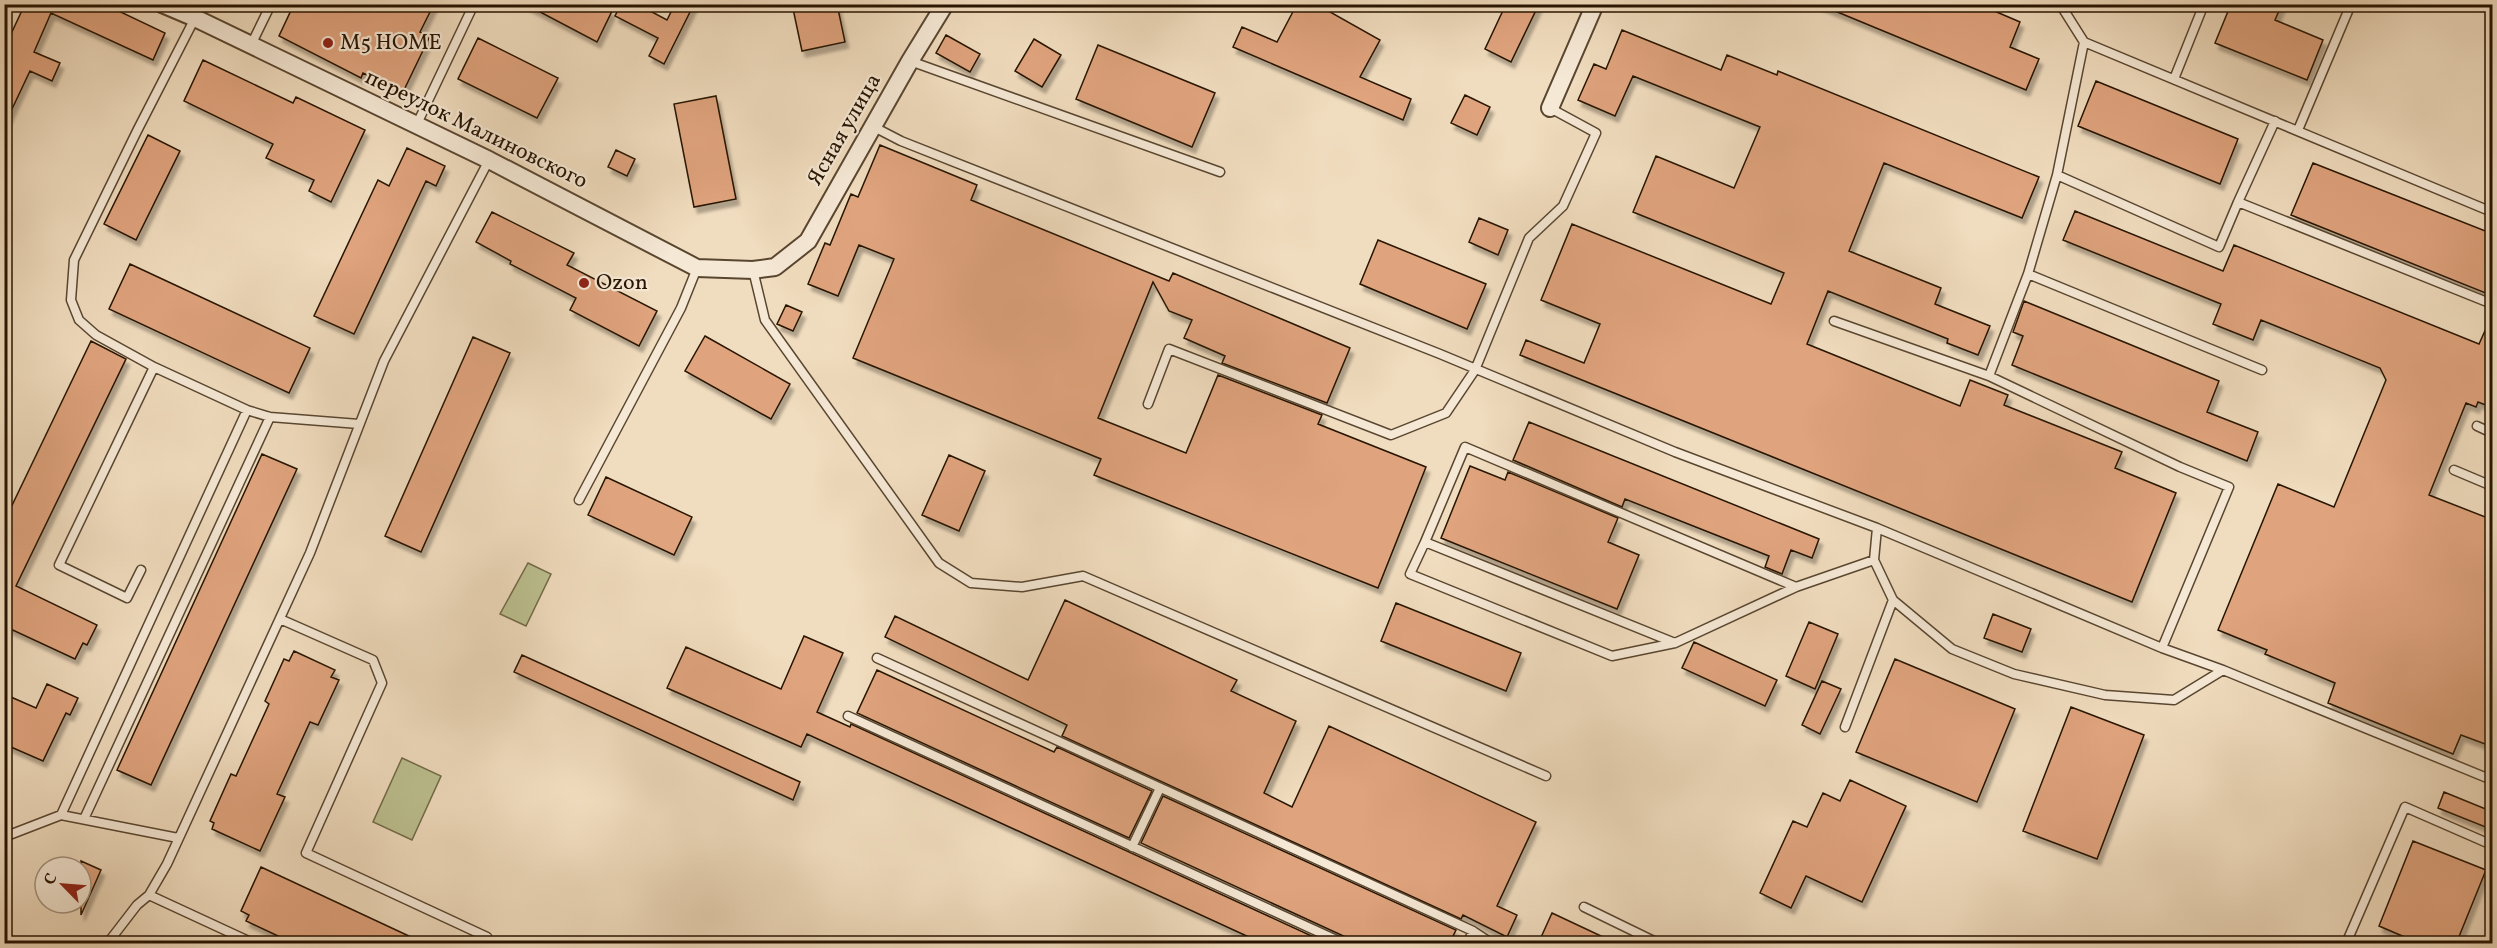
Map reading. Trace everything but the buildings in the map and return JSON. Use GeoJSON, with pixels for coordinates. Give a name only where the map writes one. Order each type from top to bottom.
{"type":"FeatureCollection","features":[{"type":"Feature","properties":{"kind":"street","name":"переулок Малиновского"},"geometry":{"type":"LineString","coordinates":[[162,4],[489,160],[697,268],[753,270],[775,267]]}},
{"type":"Feature","properties":{"kind":"street","name":"Ясная улица"},"geometry":{"type":"LineString","coordinates":[[775,267],[808,241],[945,4]]}},
{"type":"Feature","properties":{"kind":"street"},"geometry":{"type":"LineString","coordinates":[[1550,108],[1595,4]]}},
{"type":"Feature","properties":{"kind":"lane"},"geometry":{"type":"LineString","coordinates":[[251,45],[271,4]]}},
{"type":"Feature","properties":{"kind":"lane"},"geometry":{"type":"LineString","coordinates":[[416,126],[474,4]]}},
{"type":"Feature","properties":{"kind":"lane"},"geometry":{"type":"LineString","coordinates":[[2060,4],[2084,42],[2493,212]]}},
{"type":"Feature","properties":{"kind":"lane"},"geometry":{"type":"LineString","coordinates":[[2174,79],[2204,4]]}},
{"type":"Feature","properties":{"kind":"lane"},"geometry":{"type":"LineString","coordinates":[[2298,130],[2350,4]]}},
{"type":"Feature","properties":{"kind":"lane"},"geometry":{"type":"LineString","coordinates":[[195,18],[74,260],[71,300],[79,320],[96,335],[154,367],[247,410],[270,417],[359,424]]}},
{"type":"Feature","properties":{"kind":"lane"},"geometry":{"type":"LineString","coordinates":[[1989,376],[2028,274],[2057,175],[2084,42]]}},
{"type":"Feature","properties":{"kind":"lane"},"geometry":{"type":"LineString","coordinates":[[910,61],[1220,172]]}},
{"type":"Feature","properties":{"kind":"lane"},"geometry":{"type":"LineString","coordinates":[[1148,405],[1169,349],[1391,435],[1446,413],[1475,370],[1529,238],[1563,206],[1596,133],[1550,108]]}},
{"type":"Feature","properties":{"kind":"lane"},"geometry":{"type":"LineString","coordinates":[[2057,175],[2219,247],[2275,121]]}},
{"type":"Feature","properties":{"kind":"lane"},"geometry":{"type":"LineString","coordinates":[[874,127],[901,141],[1440,354],[1675,452],[1877,528],[2162,648],[2223,670],[2493,780]]}},
{"type":"Feature","properties":{"kind":"lane"},"geometry":{"type":"LineString","coordinates":[[107,944],[137,905],[149,895],[167,864],[310,553],[384,361],[489,160]]}},
{"type":"Feature","properties":{"kind":"lane"},"geometry":{"type":"LineString","coordinates":[[2238,202],[2493,304]]}},
{"type":"Feature","properties":{"kind":"lane"},"geometry":{"type":"LineString","coordinates":[[579,501],[681,308],[697,268]]}},
{"type":"Feature","properties":{"kind":"lane"},"geometry":{"type":"LineString","coordinates":[[753,270],[765,320],[939,564],[971,583],[1022,588],[1083,576],[1546,776]]}},
{"type":"Feature","properties":{"kind":"lane"},"geometry":{"type":"LineString","coordinates":[[2028,274],[2262,370]]}},
{"type":"Feature","properties":{"kind":"lane"},"geometry":{"type":"LineString","coordinates":[[1834,321],[1989,376],[2180,467],[2229,487],[2162,648]]}},
{"type":"Feature","properties":{"kind":"lane"},"geometry":{"type":"LineString","coordinates":[[141,570],[127,598],[59,565],[154,367]]}},
{"type":"Feature","properties":{"kind":"lane"},"geometry":{"type":"LineString","coordinates":[[61,815],[247,410]]}},
{"type":"Feature","properties":{"kind":"lane"},"geometry":{"type":"LineString","coordinates":[[84,819],[270,417]]}},
{"type":"Feature","properties":{"kind":"lane"},"geometry":{"type":"LineString","coordinates":[[2477,426],[2493,433]]}},
{"type":"Feature","properties":{"kind":"lane"},"geometry":{"type":"LineString","coordinates":[[1796,587],[1465,447],[1410,574],[1612,656],[1676,643],[1796,587],[1874,560]]}},
{"type":"Feature","properties":{"kind":"lane"},"geometry":{"type":"LineString","coordinates":[[2454,470],[2493,486]]}},
{"type":"Feature","properties":{"kind":"lane"},"geometry":{"type":"LineString","coordinates":[[1877,528],[1874,560],[1893,600],[1952,650],[2014,674],[2105,695],[2174,700],[2223,670]]}},
{"type":"Feature","properties":{"kind":"lane"},"geometry":{"type":"LineString","coordinates":[[1425,542],[1676,643]]}},
{"type":"Feature","properties":{"kind":"lane"},"geometry":{"type":"LineString","coordinates":[[1845,727],[1893,600]]}},
{"type":"Feature","properties":{"kind":"lane"},"geometry":{"type":"LineString","coordinates":[[280,619],[374,660],[382,683],[306,853],[487,937],[484,944]]}},
{"type":"Feature","properties":{"kind":"lane"},"geometry":{"type":"LineString","coordinates":[[877,658],[1473,931],[1493,944]]}},
{"type":"Feature","properties":{"kind":"lane"},"geometry":{"type":"LineString","coordinates":[[848,716],[1345,944]]}},
{"type":"Feature","properties":{"kind":"lane"},"geometry":{"type":"LineString","coordinates":[[1132,847],[1160,788]]}},
{"type":"Feature","properties":{"kind":"lane"},"geometry":{"type":"LineString","coordinates":[[2357,944],[2348,939],[2405,807],[2493,845]]}},
{"type":"Feature","properties":{"kind":"lane"},"geometry":{"type":"LineString","coordinates":[[4,837],[61,815],[178,838]]}},
{"type":"Feature","properties":{"kind":"lane"},"geometry":{"type":"LineString","coordinates":[[149,895],[255,944]]}},
{"type":"Feature","properties":{"kind":"lane"},"geometry":{"type":"LineString","coordinates":[[1584,907],[1659,944]]}},
{"type":"Feature","properties":{"kind":"lane"},"geometry":{"type":"LineString","coordinates":[[1467,944],[1473,931]]}},
{"type":"Feature","properties":{"kind":"green space"},"geometry":{"type":"Polygon","coordinates":[[[528,563],[551,574],[526,626],[500,614],[528,563]]]}},
{"type":"Feature","properties":{"kind":"green space"},"geometry":{"type":"Polygon","coordinates":[[[402,758],[441,776],[412,840],[373,822],[402,758]]]}},
{"type":"Feature","properties":{"kind":"place","name":"M5 HOME"},"geometry":{"type":"Point","coordinates":[328,43]}},
{"type":"Feature","properties":{"kind":"place","name":"Ozon"},"geometry":{"type":"Point","coordinates":[584,283]}}]}
